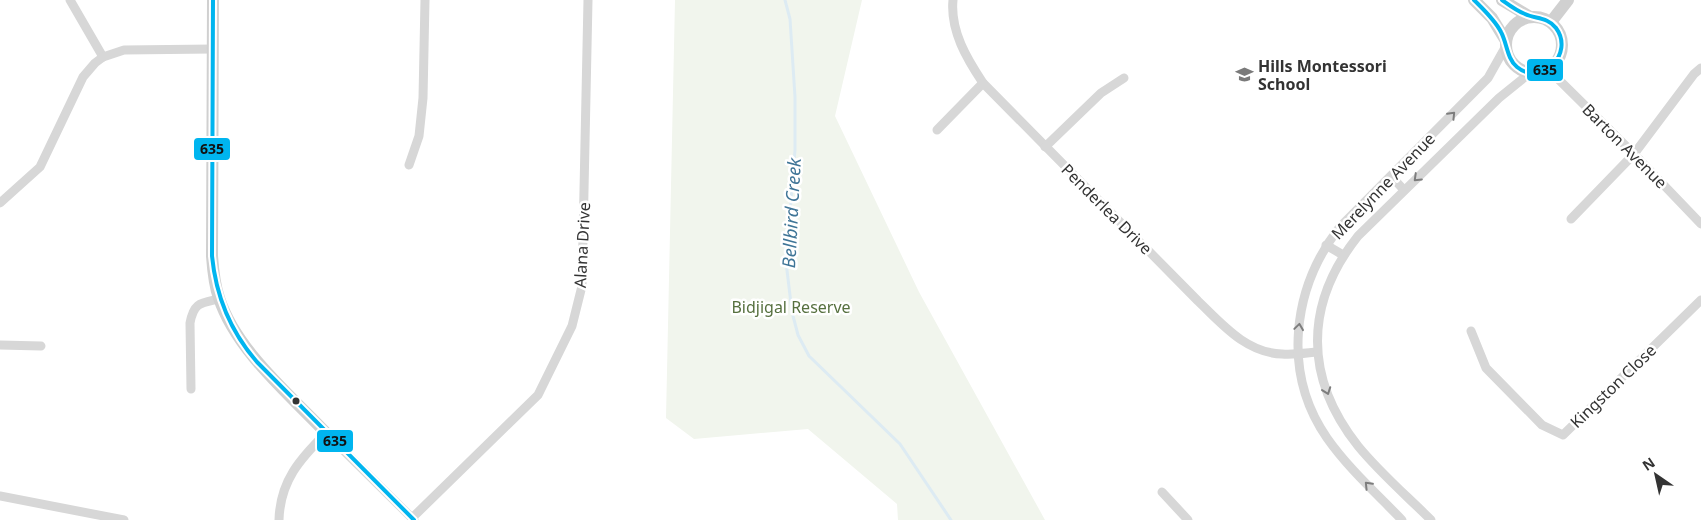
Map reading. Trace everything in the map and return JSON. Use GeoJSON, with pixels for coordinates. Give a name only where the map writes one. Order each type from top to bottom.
{"type":"FeatureCollection","features":[{"type":"Feature","properties":{"kind":"street"},"geometry":{"type":"LineString","coordinates":[[70,0],[103,57]]}},
{"type":"Feature","properties":{"kind":"street"},"geometry":{"type":"LineString","coordinates":[[213,0],[212,256],[214,281],[219,299],[231,324],[248,351],[326,433],[413,519]]}},
{"type":"Feature","properties":{"kind":"street"},"geometry":{"type":"LineString","coordinates":[[409,165],[419,136],[423,98],[425,0]]}},
{"type":"Feature","properties":{"kind":"street","name":"Alana Drive"},"geometry":{"type":"LineString","coordinates":[[413,519],[538,395],[572,326],[582,286],[588,0]]}},
{"type":"Feature","properties":{"kind":"street","name":"Penderlea Drive"},"geometry":{"type":"LineString","coordinates":[[953,0],[955,28],[965,56],[983,83],[1230,331],[1249,346],[1274,354],[1318,352]]}},
{"type":"Feature","properties":{"kind":"street"},"geometry":{"type":"LineString","coordinates":[[1474,0],[1492,18],[1506,43],[1508,55],[1513,64],[1520,70],[1539,73],[1555,64],[1560,56],[1562,47],[1561,37],[1557,29],[1551,22],[1530,17],[1502,0]]}},
{"type":"Feature","properties":{"kind":"street"},"geometry":{"type":"LineString","coordinates":[[1551,22],[1568,0]]}},
{"type":"Feature","properties":{"kind":"street"},"geometry":{"type":"LineString","coordinates":[[1506,43],[1509,32],[1514,25],[1530,17]]}},
{"type":"Feature","properties":{"kind":"street","name":"Merelynne Avenue"},"geometry":{"type":"LineString","coordinates":[[1402,520],[1352,468],[1327,438],[1312,411],[1297,354],[1298,328],[1305,295],[1309,280],[1326,245],[1339,228],[1488,78],[1506,43]]}},
{"type":"Feature","properties":{"kind":"street"},"geometry":{"type":"LineString","coordinates":[[0,203],[40,167],[83,77],[89,68],[103,57],[124,50],[136,49],[213,49]]}},
{"type":"Feature","properties":{"kind":"street"},"geometry":{"type":"LineString","coordinates":[[1571,219],[1634,154],[1694,74],[1701,68]]}},
{"type":"Feature","properties":{"kind":"street","name":"Barton Avenue"},"geometry":{"type":"LineString","coordinates":[[1548,69],[1701,224]]}},
{"type":"Feature","properties":{"kind":"street","name":"Merelynne Avenue"},"geometry":{"type":"LineString","coordinates":[[1426,518],[1358,446],[1341,421],[1330,399],[1322,376],[1318,352],[1318,325],[1323,298],[1332,274],[1343,255],[1358,236],[1499,98],[1530,73]]}},
{"type":"Feature","properties":{"kind":"street"},"geometry":{"type":"LineString","coordinates":[[1045,147],[1101,93],[1124,78]]}},
{"type":"Feature","properties":{"kind":"street"},"geometry":{"type":"LineString","coordinates":[[937,130],[983,83]]}},
{"type":"Feature","properties":{"kind":"street"},"geometry":{"type":"LineString","coordinates":[[1391,176],[1404,190]]}},
{"type":"Feature","properties":{"kind":"street"},"geometry":{"type":"LineString","coordinates":[[1326,245],[1343,255]]}},
{"type":"Feature","properties":{"kind":"street"},"geometry":{"type":"LineString","coordinates":[[191,389],[192,313],[195,307],[200,304],[219,299]]}},
{"type":"Feature","properties":{"kind":"street","name":"Kingston Close"},"geometry":{"type":"LineString","coordinates":[[1471,331],[1486,368],[1542,425],[1563,435],[1701,300]]}},
{"type":"Feature","properties":{"kind":"street"},"geometry":{"type":"LineString","coordinates":[[0,346],[41,346]]}},
{"type":"Feature","properties":{"kind":"street"},"geometry":{"type":"LineString","coordinates":[[279,520],[281,497],[286,482],[305,456],[326,433]]}},
{"type":"Feature","properties":{"kind":"street"},"geometry":{"type":"LineString","coordinates":[[1162,492],[1188,520]]}},
{"type":"Feature","properties":{"kind":"street"},"geometry":{"type":"LineString","coordinates":[[0,496],[124,520]]}},
{"type":"Feature","properties":{"kind":"green space","name":"Bidjigal Reserve"},"geometry":{"type":"Polygon","coordinates":[[[675,0],[862,0],[835,116],[919,292],[1045,520],[898,520],[897,504],[808,429],[694,439],[666,418],[675,0]]]}},
{"type":"Feature","properties":{"kind":"waterway","name":"Bellbird Creek"},"geometry":{"type":"LineString","coordinates":[[785,0],[790,19],[795,97],[795,150],[786,262],[792,312],[798,335],[809,356],[900,444],[951,520]]}},
{"type":"Feature","properties":{"kind":"transit line","name":"635"},"geometry":{"type":"LineString","coordinates":[[213,0],[212,256],[217,286],[226,313],[239,338],[257,362],[414,520]]}},
{"type":"Feature","properties":{"kind":"transit line","name":"635"},"geometry":{"type":"LineString","coordinates":[[1474,0],[1499,28],[1511,60],[1517,67],[1526,72],[1536,73],[1553,65],[1561,48],[1561,38],[1553,24],[1522,13],[1502,0]]}},
{"type":"Feature","properties":{"kind":"place","name":"Hills Montessori School"},"geometry":{"type":"Point","coordinates":[1244,75]}}]}
